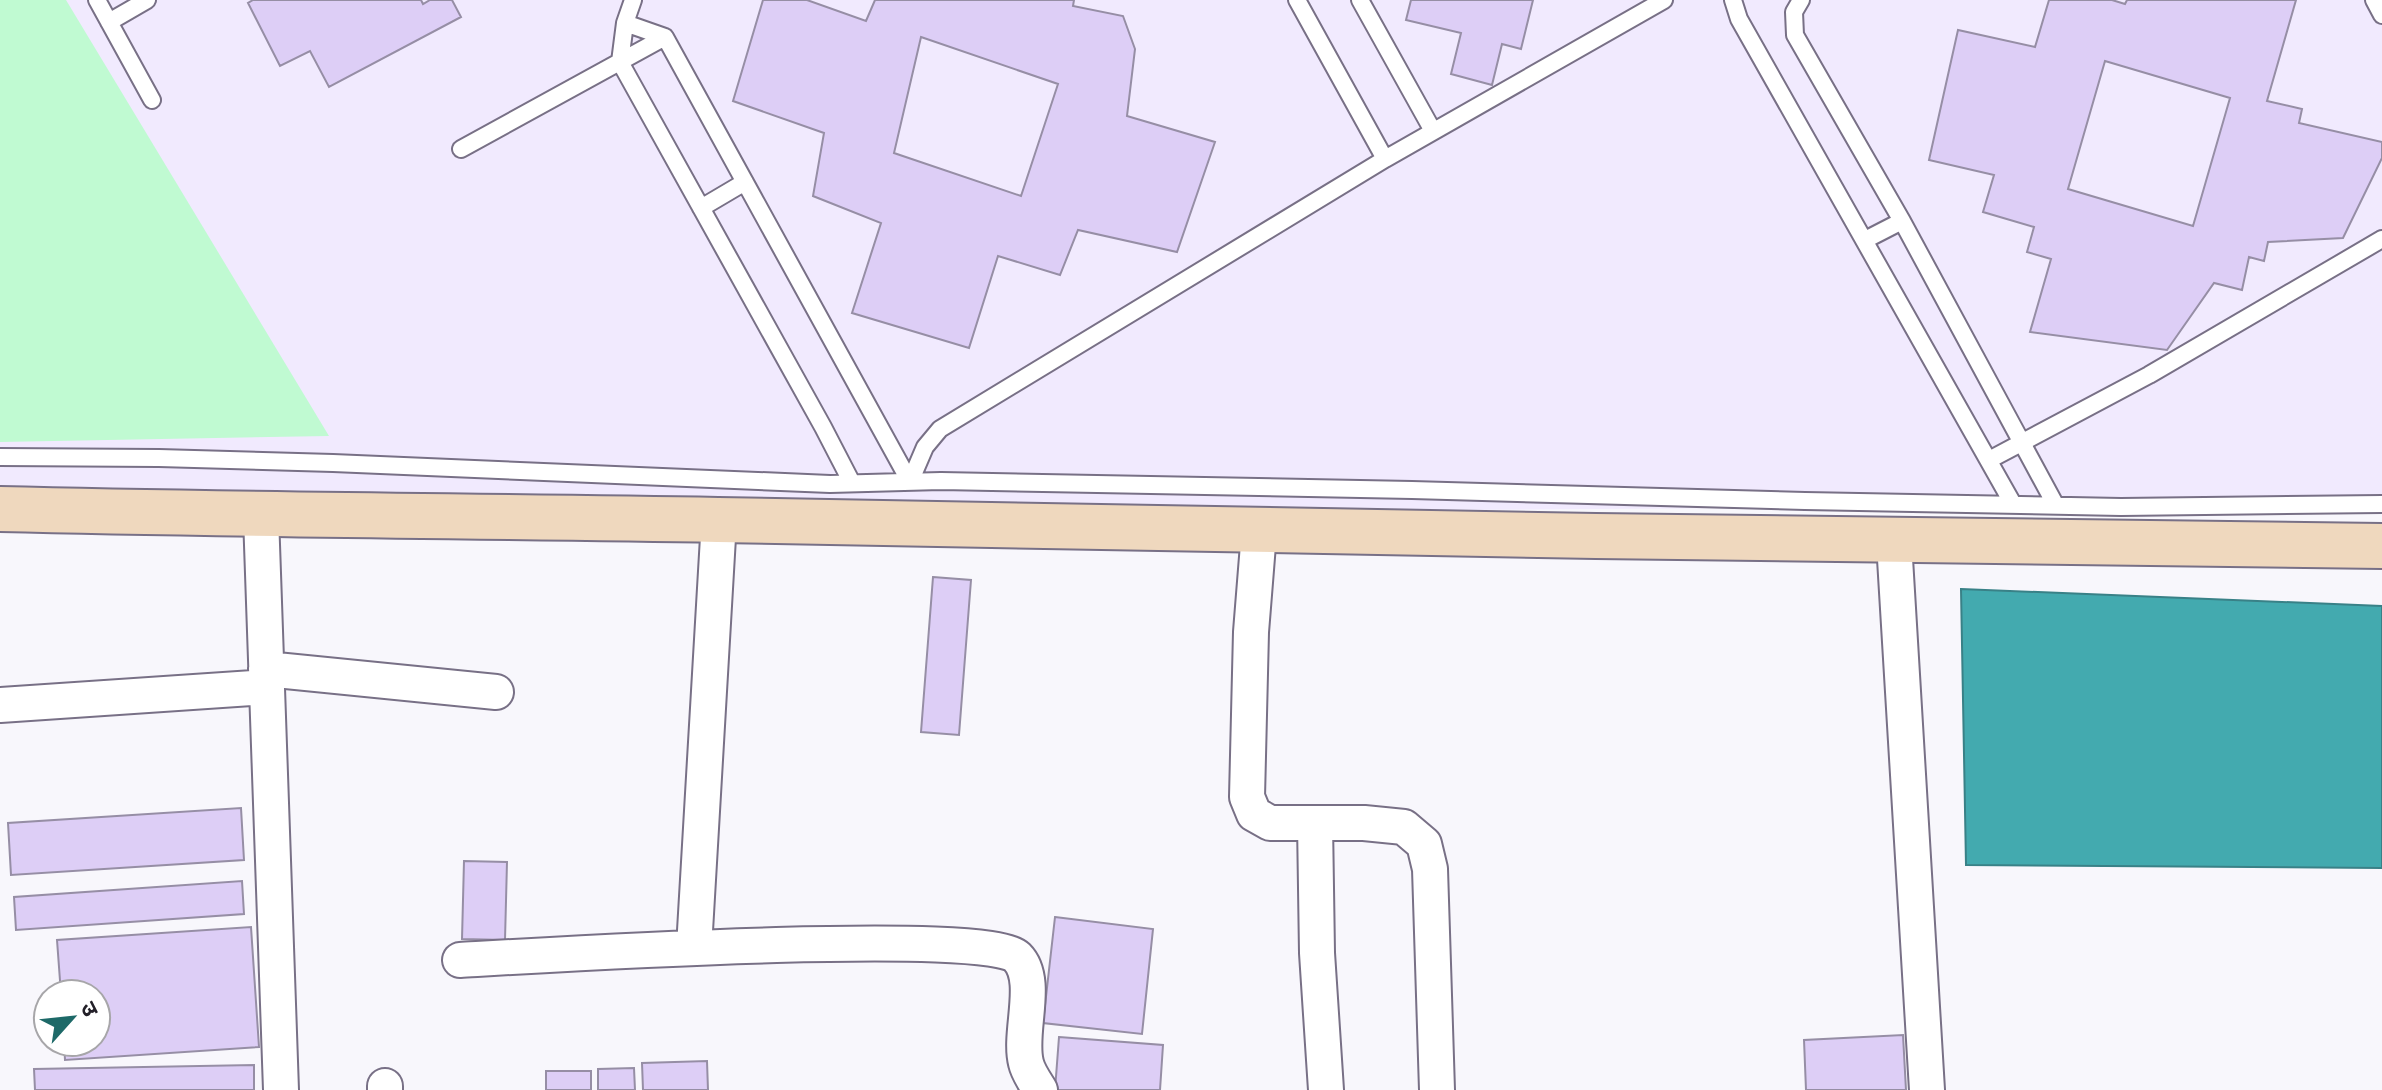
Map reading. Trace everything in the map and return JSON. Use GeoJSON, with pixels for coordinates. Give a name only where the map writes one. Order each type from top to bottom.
{"type":"FeatureCollection","features":[{"type":"Feature","properties":{"kind":"street"},"geometry":{"type":"LineString","coordinates":[[0,509],[261,516],[719,520],[1894,542],[2382,546]]}},
{"type":"Feature","properties":{"kind":"street"},"geometry":{"type":"LineString","coordinates":[[261,516],[281,1090]]}},
{"type":"Feature","properties":{"kind":"street"},"geometry":{"type":"LineString","coordinates":[[694,948],[719,520]]}},
{"type":"Feature","properties":{"kind":"street"},"geometry":{"type":"LineString","coordinates":[[1259,532],[1251,632],[1247,797],[1254,814],[1270,823],[1364,823],[1404,827],[1424,844],[1430,869],[1437,1090]]}},
{"type":"Feature","properties":{"kind":"street"},"geometry":{"type":"LineString","coordinates":[[1894,542],[1927,1090]]}},
{"type":"Feature","properties":{"kind":"street"},"geometry":{"type":"LineString","coordinates":[[0,705],[267,678],[496,692]]}},
{"type":"Feature","properties":{"kind":"street"},"geometry":{"type":"LineString","coordinates":[[1315,823],[1317,953],[1326,1090]]}},
{"type":"Feature","properties":{"kind":"street"},"geometry":{"type":"LineString","coordinates":[[460,960],[694,948],[928,943],[988,947],[1014,954],[1025,967],[1026,1062],[1040,1090]]}},
{"type":"Feature","properties":{"kind":"lane"},"geometry":{"type":"LineString","coordinates":[[97,0],[152,100]]}},
{"type":"Feature","properties":{"kind":"lane"},"geometry":{"type":"LineString","coordinates":[[109,22],[147,0]]}},
{"type":"Feature","properties":{"kind":"lane"},"geometry":{"type":"LineString","coordinates":[[633,0],[625,23],[620,62],[852,483]]}},
{"type":"Feature","properties":{"kind":"lane"},"geometry":{"type":"LineString","coordinates":[[1297,0],[1385,159]]}},
{"type":"Feature","properties":{"kind":"lane"},"geometry":{"type":"LineString","coordinates":[[1360,0],[1433,131]]}},
{"type":"Feature","properties":{"kind":"lane"},"geometry":{"type":"LineString","coordinates":[[910,482],[925,447],[940,429],[1385,159],[1664,0]]}},
{"type":"Feature","properties":{"kind":"lane"},"geometry":{"type":"LineString","coordinates":[[1733,0],[1739,19],[2013,504]]}},
{"type":"Feature","properties":{"kind":"lane"},"geometry":{"type":"LineString","coordinates":[[1801,0],[1794,12],[1795,35],[1902,221],[2055,504]]}},
{"type":"Feature","properties":{"kind":"lane"},"geometry":{"type":"LineString","coordinates":[[2374,0],[2382,15]]}},
{"type":"Feature","properties":{"kind":"lane"},"geometry":{"type":"LineString","coordinates":[[625,23],[665,37],[910,482]]}},
{"type":"Feature","properties":{"kind":"lane"},"geometry":{"type":"LineString","coordinates":[[461,149],[665,37]]}},
{"type":"Feature","properties":{"kind":"lane"},"geometry":{"type":"LineString","coordinates":[[701,208],[745,182]]}},
{"type":"Feature","properties":{"kind":"lane"},"geometry":{"type":"LineString","coordinates":[[1865,240],[1902,221]]}},
{"type":"Feature","properties":{"kind":"lane"},"geometry":{"type":"LineString","coordinates":[[1989,460],[2149,375],[2382,239]]}},
{"type":"Feature","properties":{"kind":"lane"},"geometry":{"type":"LineString","coordinates":[[0,457],[333,463],[852,483],[1412,490],[2136,507],[2382,504]]}},
{"type":"Feature","properties":{"kind":"shaded area"},"geometry":{"type":"Polygon","coordinates":[[[0,0],[2382,0],[2382,504],[0,519],[0,0]]]}},
{"type":"Feature","properties":{"kind":"green space"},"geometry":{"type":"Polygon","coordinates":[[[0,0],[66,0],[329,436],[0,442],[0,0]]]}},
{"type":"Feature","properties":{"kind":"water"},"geometry":{"type":"Polygon","coordinates":[[[1961,589],[2382,606],[2382,868],[1966,865],[1961,589]]]}},
{"type":"Feature","properties":{"kind":"building"},"geometry":{"type":"Polygon","coordinates":[[[253,0],[421,0],[423,4],[430,0],[452,0],[461,17],[329,87],[310,51],[280,66],[248,3],[253,0]]]}},
{"type":"Feature","properties":{"kind":"building"},"geometry":{"type":"Polygon","coordinates":[[[763,0],[807,0],[866,21],[875,0],[1074,0],[1073,6],[1123,16],[1135,49],[1127,116],[1215,142],[1177,252],[1078,230],[1060,275],[998,256],[969,348],[852,313],[881,223],[813,196],[824,133],[733,101],[763,0]],[[921,37],[894,153],[1021,196],[1058,84],[921,37]]]}},
{"type":"Feature","properties":{"kind":"building"},"geometry":{"type":"Polygon","coordinates":[[[1411,0],[1533,0],[1521,49],[1502,44],[1492,85],[1451,74],[1461,33],[1406,20],[1411,0]]]}},
{"type":"Feature","properties":{"kind":"building"},"geometry":{"type":"Polygon","coordinates":[[[2049,0],[2112,0],[2125,4],[2127,0],[2296,0],[2267,101],[2302,109],[2299,123],[2382,142],[2382,158],[2343,238],[2268,242],[2264,261],[2249,257],[2242,290],[2214,283],[2167,350],[2030,332],[2051,259],[2027,252],[2034,227],[1983,212],[1994,175],[1929,160],[1958,30],[2035,47],[2049,0]],[[2105,61],[2068,189],[2193,226],[2230,98],[2105,61]]]}},
{"type":"Feature","properties":{"kind":"building"},"geometry":{"type":"Polygon","coordinates":[[[933,577],[971,580],[959,735],[921,732],[933,577]]]}},
{"type":"Feature","properties":{"kind":"building"},"geometry":{"type":"Polygon","coordinates":[[[241,808],[244,860],[11,875],[8,823],[241,808]]]}},
{"type":"Feature","properties":{"kind":"building"},"geometry":{"type":"Polygon","coordinates":[[[464,861],[507,862],[505,940],[462,939],[464,861]]]}},
{"type":"Feature","properties":{"kind":"building"},"geometry":{"type":"Polygon","coordinates":[[[242,881],[244,914],[16,930],[14,897],[242,881]]]}},
{"type":"Feature","properties":{"kind":"building"},"geometry":{"type":"Polygon","coordinates":[[[1055,917],[1153,929],[1142,1034],[1043,1023],[1055,917]]]}},
{"type":"Feature","properties":{"kind":"building"},"geometry":{"type":"Polygon","coordinates":[[[251,927],[259,1047],[112,1057],[112,978],[60,978],[57,940],[251,927]]]}},
{"type":"Feature","properties":{"kind":"building"},"geometry":{"type":"Polygon","coordinates":[[[1903,1035],[1906,1090],[1806,1090],[1804,1040],[1903,1035]]]}},
{"type":"Feature","properties":{"kind":"building"},"geometry":{"type":"Polygon","coordinates":[[[1059,1037],[1163,1045],[1160,1090],[1055,1090],[1059,1037]]]}},
{"type":"Feature","properties":{"kind":"building"},"geometry":{"type":"Polygon","coordinates":[[[707,1061],[708,1090],[643,1090],[642,1063],[707,1061]]]}},
{"type":"Feature","properties":{"kind":"building"},"geometry":{"type":"Polygon","coordinates":[[[254,1065],[254,1090],[35,1090],[34,1069],[254,1065]]]}},
{"type":"Feature","properties":{"kind":"building"},"geometry":{"type":"Polygon","coordinates":[[[634,1068],[635,1090],[598,1090],[598,1069],[634,1068]]]}},
{"type":"Feature","properties":{"kind":"building"},"geometry":{"type":"Polygon","coordinates":[[[546,1071],[591,1071],[591,1090],[546,1090],[546,1071]]]}}]}
